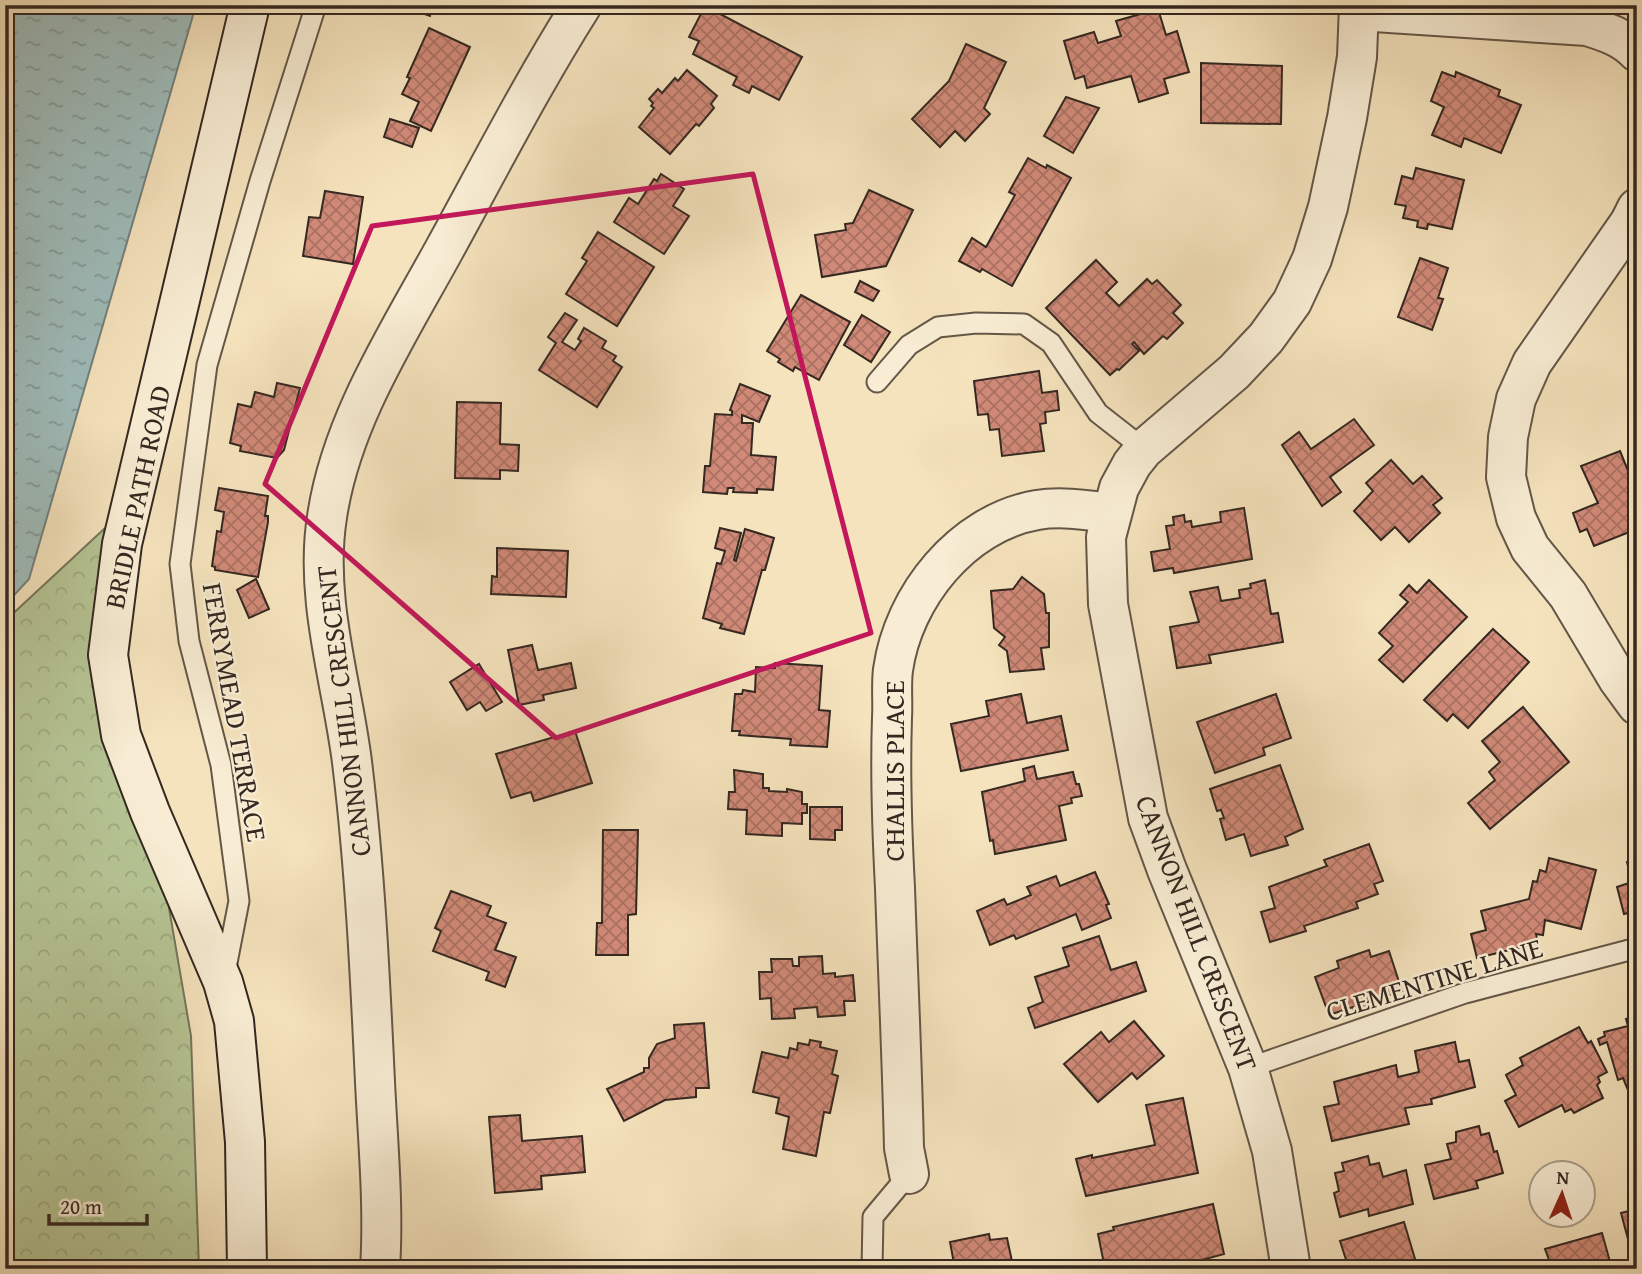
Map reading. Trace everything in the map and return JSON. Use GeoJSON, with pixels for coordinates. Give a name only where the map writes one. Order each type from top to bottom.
{"type":"FeatureCollection","features":[{"type":"Feature","properties":{"kind":"street","name":"BRIDLE PATH ROAD"},"geometry":{"type":"LineString","coordinates":[[247,1269],[245,1142],[234,1021],[223,982],[150,812],[121,735],[108,655],[122,544],[250,5]]}},
{"type":"Feature","properties":{"kind":"street","name":"CANNON HILL CRESCENT"},"geometry":{"type":"LineString","coordinates":[[380,1269],[380,1193],[360,833],[326,593],[324,550],[327,519],[337,467],[354,422],[522,107],[582,5]]}},
{"type":"Feature","properties":{"kind":"street","name":"CANNON HILL CRESCENT"},"geometry":{"type":"LineString","coordinates":[[1291,1269],[1272,1152],[1248,1068],[1148,818],[1108,604],[1106,537],[1111,513],[1125,476],[1144,449],[1234,372],[1266,338],[1292,302],[1312,259],[1328,207],[1348,118],[1357,57],[1359,8]]}},
{"type":"Feature","properties":{"kind":"street"},"geometry":{"type":"LineString","coordinates":[[1359,8],[1587,26],[1609,32],[1637,52]]}},
{"type":"Feature","properties":{"kind":"street"},"geometry":{"type":"LineString","coordinates":[[1637,208],[1532,363],[1516,399],[1508,437],[1506,477],[1516,519],[1530,548],[1568,595],[1618,679],[1637,705]]}},
{"type":"Feature","properties":{"kind":"street","name":"CHALLIS PLACE"},"geometry":{"type":"LineString","coordinates":[[909,1174],[904,1148],[891,764],[893,669],[904,629],[919,595],[954,552],[985,529],[1006,518],[1038,510],[1070,509],[1111,513]]}},
{"type":"Feature","properties":{"kind":"lane","name":"FERRYMEAD TERRACE"},"geometry":{"type":"LineString","coordinates":[[223,982],[239,901],[221,765],[189,641],[180,564],[207,365],[260,181],[316,5]]}},
{"type":"Feature","properties":{"kind":"lane"},"geometry":{"type":"LineString","coordinates":[[877,382],[909,345],[938,327],[976,323],[1024,324],[1051,343],[1098,412],[1144,449]]}},
{"type":"Feature","properties":{"kind":"lane","name":"CLEMENTINE LANE"},"geometry":{"type":"LineString","coordinates":[[1248,1068],[1465,993],[1637,948]]}},
{"type":"Feature","properties":{"kind":"lane"},"geometry":{"type":"LineString","coordinates":[[872,1269],[873,1217],[909,1174]]}},
{"type":"Feature","properties":{"kind":"highlighted area"},"geometry":{"type":"Polygon","coordinates":[[[753,174],[871,633],[556,738],[265,484],[372,226],[753,174]]]}},
{"type":"Feature","properties":{"kind":"green space"},"geometry":{"type":"Polygon","coordinates":[[[104,529],[191,1036],[199,1269],[5,1269],[5,621],[104,529]]]}},
{"type":"Feature","properties":{"kind":"water"},"geometry":{"type":"Polygon","coordinates":[[[5,5],[196,5],[29,579],[5,605],[5,5]]]}},
{"type":"Feature","properties":{"kind":"building"},"geometry":{"type":"Polygon","coordinates":[[[432,5],[430,16],[404,7],[432,5]]]}},
{"type":"Feature","properties":{"kind":"building"},"geometry":{"type":"Polygon","coordinates":[[[705,6],[802,57],[779,100],[752,86],[749,93],[733,85],[737,77],[693,54],[699,41],[689,37],[705,6]]]}},
{"type":"Feature","properties":{"kind":"building"},"geometry":{"type":"Polygon","coordinates":[[[1158,9],[1166,35],[1177,31],[1189,72],[1164,79],[1168,93],[1139,102],[1131,76],[1087,88],[1084,76],[1075,79],[1064,41],[1094,32],[1098,43],[1121,36],[1116,21],[1158,9]]]}},
{"type":"Feature","properties":{"kind":"building"},"geometry":{"type":"Polygon","coordinates":[[[429,28],[470,47],[431,131],[410,121],[419,102],[402,94],[429,28]]]}},
{"type":"Feature","properties":{"kind":"building"},"geometry":{"type":"Polygon","coordinates":[[[966,44],[1006,62],[984,108],[990,114],[965,141],[955,131],[940,147],[912,119],[949,81],[966,44]]]}},
{"type":"Feature","properties":{"kind":"building"},"geometry":{"type":"Polygon","coordinates":[[[1201,63],[1282,66],[1281,124],[1201,123],[1201,63]]]}},
{"type":"Feature","properties":{"kind":"building"},"geometry":{"type":"Polygon","coordinates":[[[687,70],[717,96],[711,104],[714,108],[670,154],[639,127],[654,108],[649,99],[658,89],[662,93],[675,78],[678,81],[687,70]]]}},
{"type":"Feature","properties":{"kind":"building"},"geometry":{"type":"Polygon","coordinates":[[[1442,72],[1455,77],[1456,72],[1500,90],[1498,96],[1521,105],[1501,153],[1464,138],[1461,147],[1432,135],[1444,107],[1431,101],[1442,72]]]}},
{"type":"Feature","properties":{"kind":"building"},"geometry":{"type":"Polygon","coordinates":[[[1066,97],[1099,108],[1073,153],[1044,136],[1066,97]]]}},
{"type":"Feature","properties":{"kind":"building"},"geometry":{"type":"Polygon","coordinates":[[[390,119],[419,128],[412,147],[384,137],[390,119]]]}},
{"type":"Feature","properties":{"kind":"building"},"geometry":{"type":"Polygon","coordinates":[[[1028,158],[1071,178],[1012,286],[982,269],[980,272],[959,261],[972,238],[986,247],[1015,195],[1009,192],[1028,158]]]}},
{"type":"Feature","properties":{"kind":"building"},"geometry":{"type":"Polygon","coordinates":[[[1416,168],[1464,180],[1452,229],[1428,224],[1427,229],[1417,227],[1418,221],[1403,218],[1406,206],[1395,204],[1402,176],[1413,179],[1416,168]]]}},
{"type":"Feature","properties":{"kind":"building"},"geometry":{"type":"Polygon","coordinates":[[[661,174],[684,189],[673,206],[689,216],[664,254],[614,222],[629,198],[638,204],[654,179],[657,181],[661,174]]]}},
{"type":"Feature","properties":{"kind":"building"},"geometry":{"type":"Polygon","coordinates":[[[869,190],[913,210],[886,266],[822,277],[815,235],[846,230],[845,224],[853,223],[869,190]]]}},
{"type":"Feature","properties":{"kind":"building"},"geometry":{"type":"Polygon","coordinates":[[[325,191],[363,197],[353,264],[303,256],[309,217],[320,218],[325,191]]]}},
{"type":"Feature","properties":{"kind":"building"},"geometry":{"type":"Polygon","coordinates":[[[598,232],[654,267],[617,326],[566,294],[587,261],[582,258],[598,232]]]}},
{"type":"Feature","properties":{"kind":"building"},"geometry":{"type":"Polygon","coordinates":[[[1420,258],[1448,268],[1438,298],[1443,299],[1432,330],[1398,317],[1420,258]]]}},
{"type":"Feature","properties":{"kind":"building"},"geometry":{"type":"Polygon","coordinates":[[[1096,260],[1117,282],[1106,293],[1119,306],[1147,279],[1152,284],[1157,280],[1181,305],[1173,313],[1183,323],[1167,339],[1163,336],[1144,354],[1134,342],[1132,344],[1139,351],[1110,375],[1046,308],[1096,260]]]}},
{"type":"Feature","properties":{"kind":"building"},"geometry":{"type":"Polygon","coordinates":[[[860,281],[879,291],[873,301],[855,292],[860,281]]]}},
{"type":"Feature","properties":{"kind":"building"},"geometry":{"type":"Polygon","coordinates":[[[801,295],[850,322],[819,380],[795,367],[793,371],[767,351],[801,295]]]}},
{"type":"Feature","properties":{"kind":"building"},"geometry":{"type":"Polygon","coordinates":[[[565,313],[577,320],[562,342],[575,350],[581,341],[578,339],[584,328],[606,341],[602,348],[616,356],[613,361],[622,367],[597,407],[539,370],[556,343],[548,337],[565,313]]]}},
{"type":"Feature","properties":{"kind":"building"},"geometry":{"type":"Polygon","coordinates":[[[862,315],[890,332],[871,362],[844,345],[862,315]]]}},
{"type":"Feature","properties":{"kind":"building"},"geometry":{"type":"Polygon","coordinates":[[[1039,371],[1042,393],[1057,391],[1059,410],[1045,412],[1046,423],[1040,424],[1044,451],[1002,456],[999,429],[990,430],[988,414],[978,415],[974,381],[1039,371]]]}},
{"type":"Feature","properties":{"kind":"building"},"geometry":{"type":"Polygon","coordinates":[[[277,383],[300,388],[284,450],[277,458],[240,451],[241,446],[230,443],[238,404],[251,407],[255,392],[274,397],[277,383]]]}},
{"type":"Feature","properties":{"kind":"building"},"geometry":{"type":"Polygon","coordinates":[[[740,384],[770,396],[759,422],[742,415],[742,423],[753,423],[751,455],[776,457],[773,490],[757,489],[757,493],[733,492],[734,488],[728,488],[727,494],[703,492],[705,466],[710,466],[715,414],[732,415],[730,410],[740,384]]]}},
{"type":"Feature","properties":{"kind":"building"},"geometry":{"type":"Polygon","coordinates":[[[457,402],[501,403],[500,444],[519,445],[518,471],[500,470],[500,479],[455,478],[457,402]]]}},
{"type":"Feature","properties":{"kind":"building"},"geometry":{"type":"Polygon","coordinates":[[[1354,419],[1374,445],[1330,477],[1341,492],[1322,506],[1282,445],[1299,432],[1311,449],[1354,419]]]}},
{"type":"Feature","properties":{"kind":"building"},"geometry":{"type":"Polygon","coordinates":[[[1620,451],[1637,493],[1637,529],[1594,546],[1587,529],[1580,532],[1573,513],[1598,503],[1581,466],[1620,451]]]}},
{"type":"Feature","properties":{"kind":"building"},"geometry":{"type":"Polygon","coordinates":[[[1391,460],[1413,484],[1422,476],[1442,498],[1433,505],[1440,513],[1409,542],[1395,527],[1381,540],[1354,511],[1373,491],[1366,483],[1391,460]]]}},
{"type":"Feature","properties":{"kind":"building"},"geometry":{"type":"Polygon","coordinates":[[[219,488],[268,496],[265,516],[268,516],[268,522],[258,577],[215,570],[212,566],[217,531],[221,532],[224,512],[215,510],[219,488]]]}},
{"type":"Feature","properties":{"kind":"building"},"geometry":{"type":"Polygon","coordinates":[[[1244,508],[1252,559],[1174,573],[1173,568],[1154,571],[1151,552],[1170,549],[1166,526],[1174,525],[1173,517],[1184,515],[1185,522],[1191,521],[1192,527],[1221,522],[1220,512],[1244,508]]]}},
{"type":"Feature","properties":{"kind":"building"},"geometry":{"type":"Polygon","coordinates":[[[720,528],[741,533],[734,560],[736,561],[745,529],[774,538],[744,634],[720,628],[722,624],[703,618],[717,563],[721,564],[725,551],[715,548],[720,528]]]}},
{"type":"Feature","properties":{"kind":"building"},"geometry":{"type":"Polygon","coordinates":[[[497,548],[568,551],[566,597],[491,594],[492,576],[497,577],[497,548]]]}},
{"type":"Feature","properties":{"kind":"building"},"geometry":{"type":"Polygon","coordinates":[[[1022,577],[1044,594],[1046,613],[1049,613],[1049,647],[1041,648],[1044,669],[1010,672],[1007,651],[999,645],[1005,637],[994,628],[991,591],[1013,589],[1022,577]]]}},
{"type":"Feature","properties":{"kind":"building"},"geometry":{"type":"Polygon","coordinates":[[[256,579],[269,609],[249,618],[237,590],[256,579]]]}},
{"type":"Feature","properties":{"kind":"building"},"geometry":{"type":"Polygon","coordinates":[[[1265,580],[1271,614],[1278,613],[1283,642],[1209,655],[1211,663],[1177,668],[1170,627],[1199,622],[1190,592],[1218,587],[1221,601],[1240,598],[1239,590],[1251,588],[1250,584],[1265,580]]]}},
{"type":"Feature","properties":{"kind":"building"},"geometry":{"type":"Polygon","coordinates":[[[1429,580],[1467,617],[1403,682],[1379,660],[1393,646],[1379,633],[1408,602],[1400,595],[1409,585],[1417,593],[1429,580]]]}},
{"type":"Feature","properties":{"kind":"building"},"geometry":{"type":"Polygon","coordinates":[[[1493,629],[1529,662],[1468,728],[1453,714],[1447,721],[1424,700],[1493,629]]]}},
{"type":"Feature","properties":{"kind":"building"},"geometry":{"type":"Polygon","coordinates":[[[532,645],[538,670],[571,663],[576,688],[543,695],[544,700],[519,705],[508,650],[532,645]]]}},
{"type":"Feature","properties":{"kind":"building"},"geometry":{"type":"Polygon","coordinates":[[[775,663],[822,666],[819,710],[830,711],[827,747],[790,745],[791,739],[739,735],[740,731],[732,731],[735,694],[742,694],[743,690],[755,692],[756,667],[775,668],[775,663]]]}},
{"type":"Feature","properties":{"kind":"building"},"geometry":{"type":"Polygon","coordinates":[[[479,664],[502,702],[486,711],[480,702],[467,710],[450,682],[479,664]]]}},
{"type":"Feature","properties":{"kind":"building"},"geometry":{"type":"Polygon","coordinates":[[[1021,694],[1027,723],[1061,716],[1068,750],[961,771],[951,724],[989,716],[986,701],[1021,694]]]}},
{"type":"Feature","properties":{"kind":"building"},"geometry":{"type":"Polygon","coordinates":[[[1276,694],[1291,738],[1263,748],[1265,755],[1215,773],[1197,722],[1276,694]]]}},
{"type":"Feature","properties":{"kind":"building"},"geometry":{"type":"Polygon","coordinates":[[[1523,707],[1569,762],[1490,829],[1468,803],[1495,780],[1489,772],[1500,762],[1482,741],[1523,707]]]}},
{"type":"Feature","properties":{"kind":"building"},"geometry":{"type":"Polygon","coordinates":[[[575,731],[592,783],[534,801],[531,792],[511,798],[496,754],[575,731]]]}},
{"type":"Feature","properties":{"kind":"building"},"geometry":{"type":"Polygon","coordinates":[[[1280,765],[1303,829],[1285,837],[1288,845],[1251,856],[1244,834],[1226,840],[1220,819],[1224,818],[1221,810],[1217,811],[1210,789],[1280,765]]]}},
{"type":"Feature","properties":{"kind":"building"},"geometry":{"type":"Polygon","coordinates":[[[1034,766],[1037,779],[1073,772],[1076,784],[1079,784],[1082,796],[1071,798],[1072,803],[1059,806],[1066,840],[995,854],[993,840],[990,841],[982,792],[1025,781],[1023,769],[1034,766]]]}},
{"type":"Feature","properties":{"kind":"building"},"geometry":{"type":"Polygon","coordinates":[[[734,770],[763,774],[763,788],[769,788],[769,791],[787,792],[787,789],[802,792],[802,804],[807,804],[807,813],[802,813],[802,824],[782,823],[782,836],[746,834],[747,810],[728,809],[729,792],[735,792],[734,770]]]}},
{"type":"Feature","properties":{"kind":"building"},"geometry":{"type":"Polygon","coordinates":[[[810,807],[842,807],[842,830],[835,830],[835,840],[810,839],[810,807]]]}},
{"type":"Feature","properties":{"kind":"building"},"geometry":{"type":"Polygon","coordinates":[[[603,830],[638,830],[636,914],[628,915],[628,955],[596,955],[597,923],[602,923],[603,830]]]}},
{"type":"Feature","properties":{"kind":"building"},"geometry":{"type":"Polygon","coordinates":[[[1369,844],[1383,881],[1374,884],[1378,894],[1356,902],[1358,908],[1304,926],[1306,931],[1270,942],[1261,912],[1275,908],[1269,887],[1327,866],[1324,860],[1369,844]]]}},
{"type":"Feature","properties":{"kind":"building"},"geometry":{"type":"Polygon","coordinates":[[[1549,858],[1596,870],[1581,929],[1545,920],[1543,935],[1536,934],[1538,943],[1477,958],[1471,934],[1486,930],[1481,911],[1529,899],[1533,881],[1537,882],[1540,870],[1546,872],[1549,858]]]}},
{"type":"Feature","properties":{"kind":"building"},"geometry":{"type":"Polygon","coordinates":[[[1637,860],[1637,911],[1624,914],[1617,887],[1632,882],[1627,862],[1637,860]]]}},
{"type":"Feature","properties":{"kind":"building"},"geometry":{"type":"Polygon","coordinates":[[[1095,872],[1109,904],[1106,905],[1111,918],[1082,930],[1076,914],[1016,939],[1014,935],[990,945],[977,911],[1004,899],[1007,905],[1031,895],[1027,887],[1056,876],[1060,886],[1095,872]]]}},
{"type":"Feature","properties":{"kind":"building"},"geometry":{"type":"Polygon","coordinates":[[[451,891],[491,906],[487,916],[506,923],[495,950],[516,957],[505,987],[486,980],[489,972],[433,951],[441,931],[435,928],[451,891]]]}},
{"type":"Feature","properties":{"kind":"building"},"geometry":{"type":"Polygon","coordinates":[[[1099,936],[1111,970],[1136,962],[1146,991],[1035,1028],[1028,1008],[1043,1002],[1035,977],[1069,966],[1063,948],[1099,936]]]}},
{"type":"Feature","properties":{"kind":"building"},"geometry":{"type":"Polygon","coordinates":[[[1369,950],[1371,957],[1389,951],[1402,991],[1367,1002],[1369,1007],[1354,1012],[1353,1007],[1329,1015],[1315,977],[1339,968],[1337,961],[1369,950]]]}},
{"type":"Feature","properties":{"kind":"building"},"geometry":{"type":"Polygon","coordinates":[[[822,956],[823,974],[835,973],[835,977],[853,975],[855,1001],[844,1001],[845,1015],[818,1017],[817,1007],[794,1009],[795,1018],[772,1019],[771,998],[760,999],[759,972],[772,972],[771,959],[792,959],[793,966],[799,966],[799,957],[822,956]]]}},
{"type":"Feature","properties":{"kind":"building"},"geometry":{"type":"Polygon","coordinates":[[[1637,1016],[1637,1095],[1628,1090],[1623,1078],[1618,1080],[1607,1042],[1600,1045],[1598,1039],[1605,1036],[1604,1032],[1628,1026],[1626,1019],[1637,1016]]]}},
{"type":"Feature","properties":{"kind":"building"},"geometry":{"type":"Polygon","coordinates":[[[1134,1021],[1164,1056],[1137,1079],[1132,1073],[1098,1102],[1064,1064],[1101,1032],[1109,1042],[1134,1021]]]}},
{"type":"Feature","properties":{"kind":"building"},"geometry":{"type":"Polygon","coordinates":[[[704,1023],[709,1088],[696,1088],[696,1097],[665,1100],[624,1121],[607,1089],[644,1072],[644,1068],[649,1068],[649,1058],[657,1044],[675,1038],[674,1025],[704,1023]]]}},
{"type":"Feature","properties":{"kind":"building"},"geometry":{"type":"Polygon","coordinates":[[[1579,1027],[1588,1043],[1591,1041],[1607,1072],[1598,1077],[1600,1082],[1597,1085],[1603,1098],[1574,1113],[1571,1109],[1565,1112],[1562,1105],[1519,1127],[1505,1101],[1516,1095],[1506,1075],[1523,1065],[1520,1058],[1579,1027]]]}},
{"type":"Feature","properties":{"kind":"building"},"geometry":{"type":"Polygon","coordinates":[[[810,1040],[821,1042],[820,1047],[837,1051],[832,1074],[838,1076],[830,1113],[824,1112],[816,1156],[783,1149],[789,1117],[776,1113],[779,1098],[753,1092],[762,1052],[788,1058],[790,1048],[797,1050],[798,1043],[809,1045],[810,1040]]]}},
{"type":"Feature","properties":{"kind":"building"},"geometry":{"type":"Polygon","coordinates":[[[1455,1042],[1459,1062],[1469,1060],[1475,1087],[1431,1099],[1432,1104],[1405,1108],[1409,1124],[1332,1141],[1324,1107],[1339,1104],[1334,1082],[1396,1065],[1398,1077],[1419,1072],[1415,1051],[1455,1042]]]}},
{"type":"Feature","properties":{"kind":"building"},"geometry":{"type":"Polygon","coordinates":[[[1183,1098],[1198,1173],[1086,1196],[1076,1159],[1155,1145],[1146,1105],[1183,1098]]]}},
{"type":"Feature","properties":{"kind":"building"},"geometry":{"type":"Polygon","coordinates":[[[520,1115],[522,1141],[582,1136],[585,1172],[541,1176],[542,1189],[495,1193],[489,1117],[520,1115]]]}},
{"type":"Feature","properties":{"kind":"building"},"geometry":{"type":"Polygon","coordinates":[[[1479,1126],[1481,1135],[1489,1133],[1503,1173],[1476,1181],[1478,1188],[1434,1199],[1425,1165],[1451,1159],[1447,1144],[1456,1142],[1456,1132],[1479,1126]]]}},
{"type":"Feature","properties":{"kind":"building"},"geometry":{"type":"Polygon","coordinates":[[[1368,1156],[1370,1165],[1379,1163],[1383,1177],[1406,1170],[1413,1204],[1369,1216],[1368,1209],[1340,1217],[1334,1193],[1339,1191],[1335,1173],[1344,1171],[1342,1163],[1368,1156]]]}},
{"type":"Feature","properties":{"kind":"building"},"geometry":{"type":"Polygon","coordinates":[[[1213,1204],[1224,1254],[1168,1269],[1105,1269],[1098,1234],[1114,1230],[1113,1227],[1213,1204]]]}},
{"type":"Feature","properties":{"kind":"building"},"geometry":{"type":"Polygon","coordinates":[[[1637,1209],[1637,1269],[1636,1269],[1621,1213],[1637,1209]]]}},
{"type":"Feature","properties":{"kind":"building"},"geometry":{"type":"Polygon","coordinates":[[[1404,1222],[1418,1269],[1349,1269],[1340,1241],[1404,1222]]]}},
{"type":"Feature","properties":{"kind":"building"},"geometry":{"type":"Polygon","coordinates":[[[1602,1233],[1612,1269],[1548,1269],[1546,1261],[1549,1260],[1545,1249],[1602,1233]]]}},
{"type":"Feature","properties":{"kind":"building"},"geometry":{"type":"Polygon","coordinates":[[[989,1234],[990,1240],[1007,1238],[1013,1266],[1025,1264],[1026,1269],[955,1269],[950,1242],[989,1234]]]}}]}
